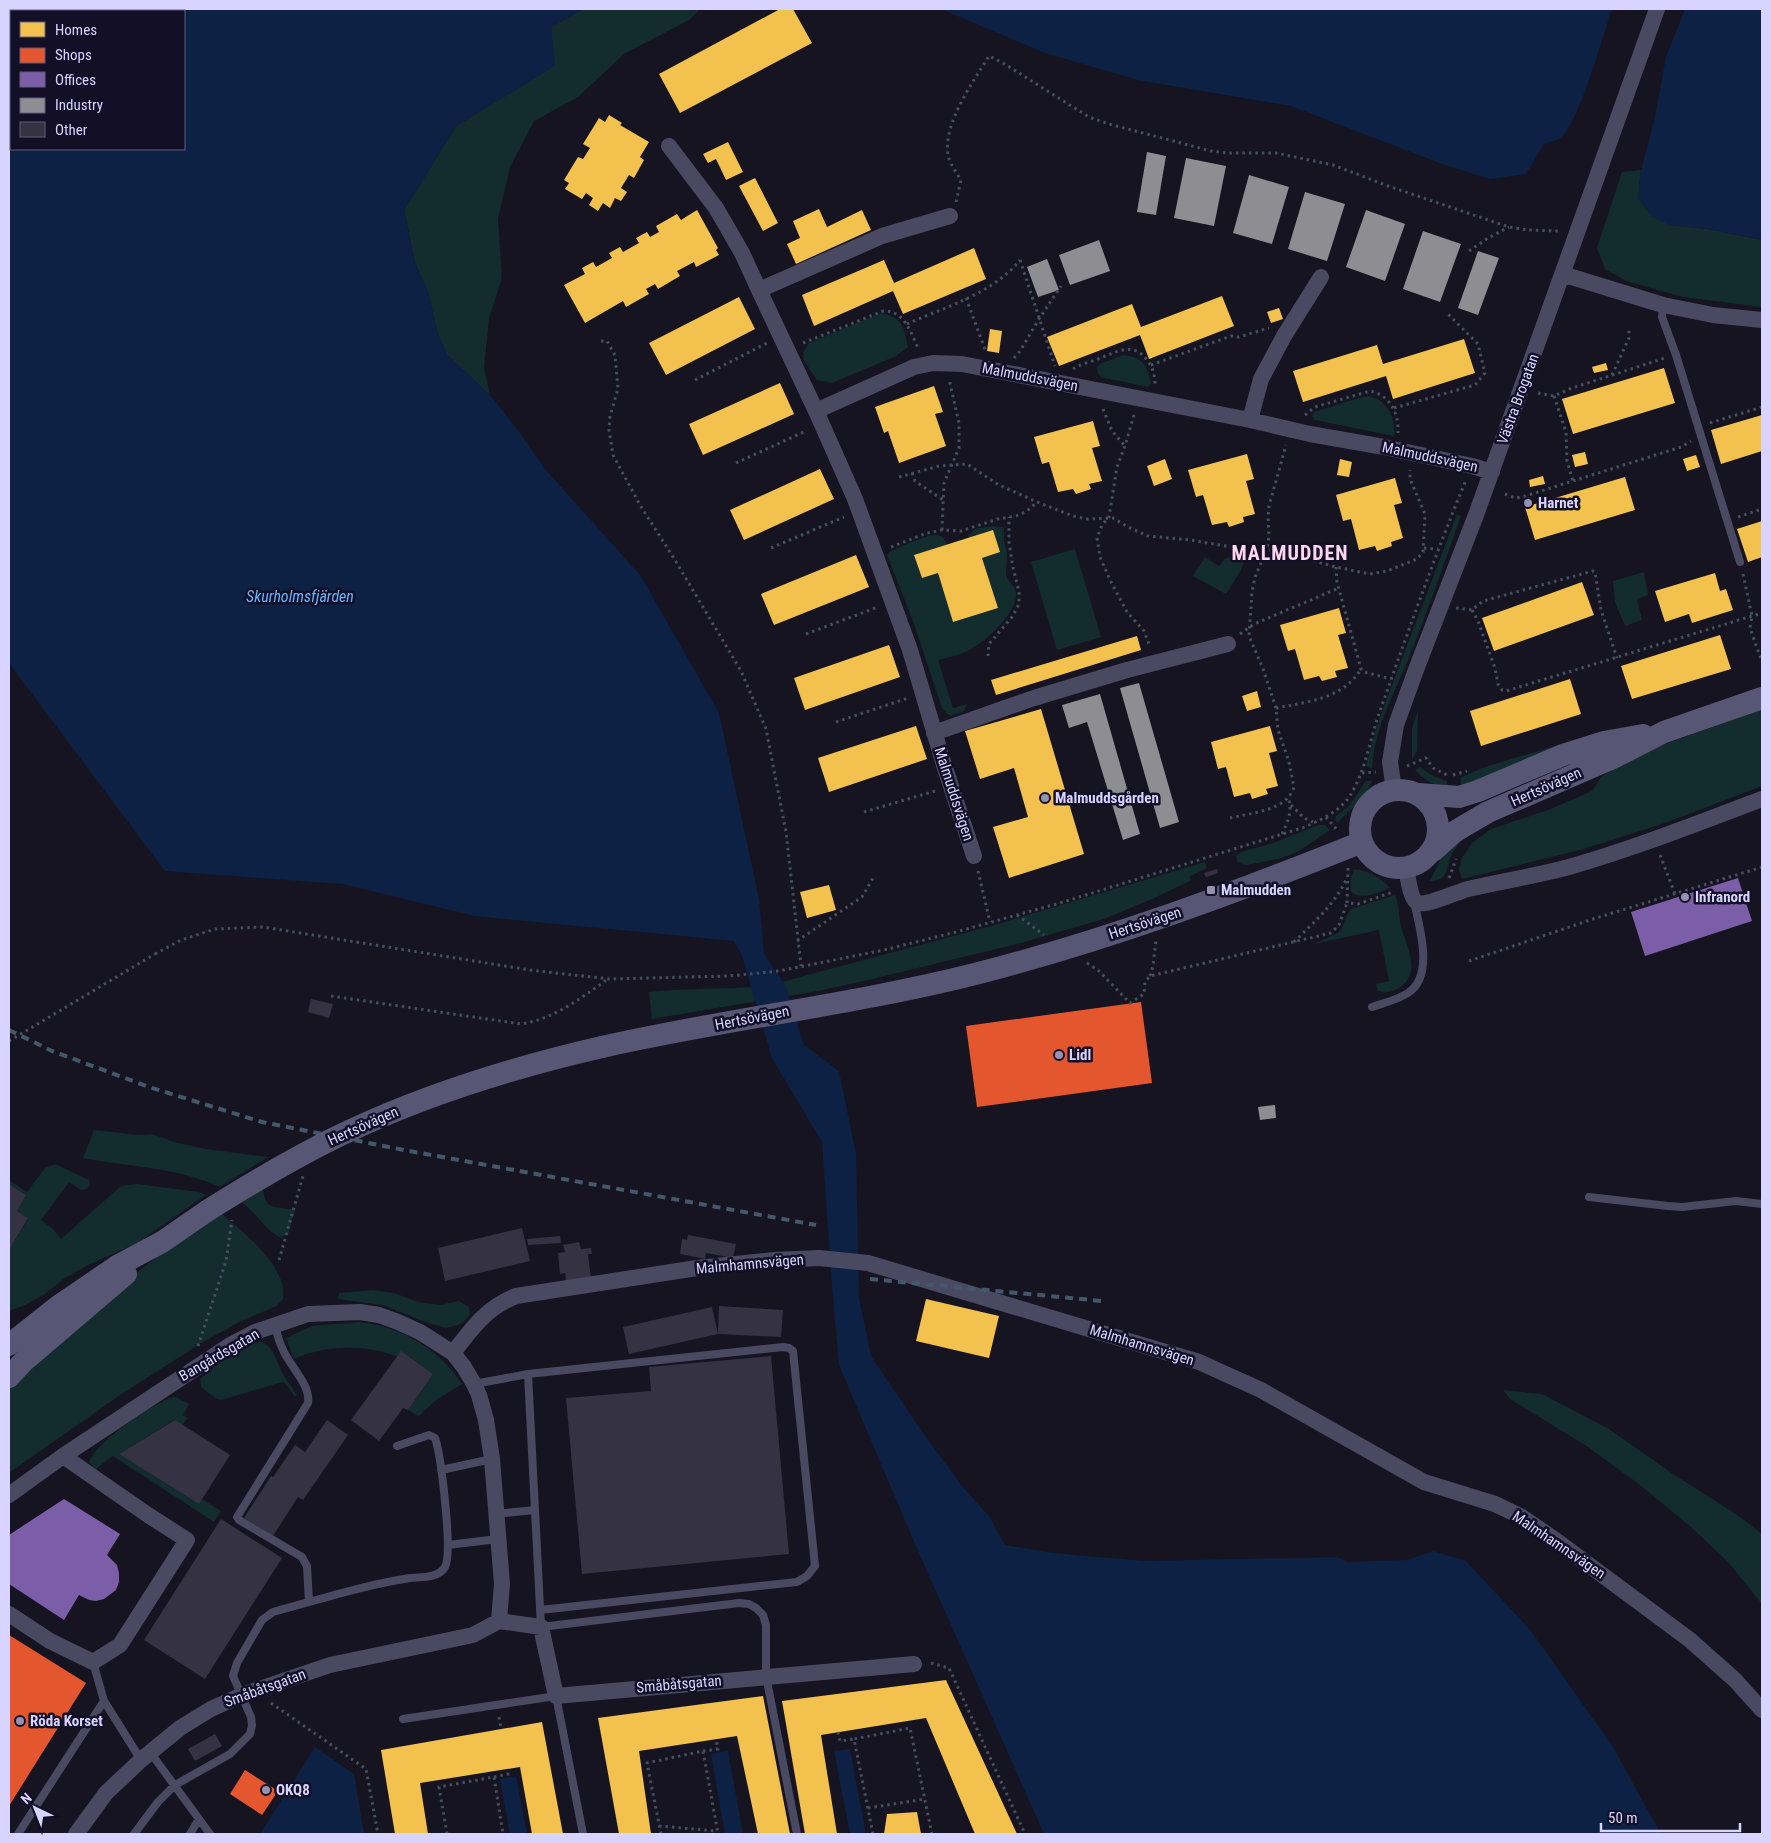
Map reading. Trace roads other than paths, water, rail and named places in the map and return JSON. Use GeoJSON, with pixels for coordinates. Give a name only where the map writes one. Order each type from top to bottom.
{"type":"FeatureCollection","features":[{"type":"Feature","properties":{"kind":"main road","name":"Hertsövägen"},"geometry":{"type":"LineString","coordinates":[[1410,885],[1421,862],[1454,832],[1488,812],[1613,758],[1664,732],[1762,698]]}},
{"type":"Feature","properties":{"kind":"main road","name":"Hertsövägen"},"geometry":{"type":"LineString","coordinates":[[1394,790],[1459,798],[1563,756],[1604,742],[1664,732]]}},
{"type":"Feature","properties":{"kind":"main road"},"geometry":{"type":"LineString","coordinates":[[1394,790],[1376,798],[1363,813],[1360,833],[1355,846],[1367,852],[1384,866],[1395,869],[1410,885]]}},
{"type":"Feature","properties":{"kind":"main road"},"geometry":{"type":"LineString","coordinates":[[1418,794],[1434,809],[1438,819],[1438,836],[1433,851]]}},
{"type":"Feature","properties":{"kind":"main road","name":"Hertsövägen"},"geometry":{"type":"LineString","coordinates":[[9,1345],[57,1307],[118,1266],[162,1242],[254,1181],[305,1153],[390,1113],[482,1079],[602,1047],[934,984],[1059,951],[1161,919],[1229,895],[1355,846]]}},
{"type":"Feature","properties":{"kind":"main road","name":"Hertsövägen"},"geometry":{"type":"LineString","coordinates":[[14,1365],[100,1298],[162,1242]]}},
{"type":"Feature","properties":{"kind":"street","name":"Västra Brogatan"},"geometry":{"type":"LineString","coordinates":[[1394,790],[1390,762],[1396,725],[1492,472],[1657,9]]}},
{"type":"Feature","properties":{"kind":"street","name":"Malmuddsvägen"},"geometry":{"type":"LineString","coordinates":[[669,146],[716,208],[742,253],[816,410],[858,508],[910,650],[974,856]]}},
{"type":"Feature","properties":{"kind":"street"},"geometry":{"type":"LineString","coordinates":[[758,290],[882,236],[950,216]]}},
{"type":"Feature","properties":{"kind":"street"},"geometry":{"type":"LineString","coordinates":[[1562,274],[1663,305],[1713,315],[1762,321]]}},
{"type":"Feature","properties":{"kind":"street"},"geometry":{"type":"LineString","coordinates":[[1250,420],[1261,379],[1293,320],[1321,277]]}},
{"type":"Feature","properties":{"kind":"street","name":"Malmuddsvägen"},"geometry":{"type":"LineString","coordinates":[[816,410],[907,369],[933,363],[962,364],[1250,420],[1310,434],[1384,447],[1492,472]]}},
{"type":"Feature","properties":{"kind":"street","name":"Malmuddsvägen"},"geometry":{"type":"LineString","coordinates":[[934,732],[1034,698],[1154,663],[1228,644]]}},
{"type":"Feature","properties":{"kind":"street"},"geometry":{"type":"LineString","coordinates":[[1410,885],[1419,904],[1429,902],[1468,890],[1576,864],[1656,839],[1762,799]]}},
{"type":"Feature","properties":{"kind":"street","name":"Malmhamnsvägen"},"geometry":{"type":"LineString","coordinates":[[453,1353],[488,1311],[501,1302],[516,1296],[697,1268],[774,1260],[819,1258],[868,1263],[1200,1362],[1260,1390],[1424,1482],[1495,1504],[1522,1517],[1690,1640],[1735,1680],[1762,1710]]}},
{"type":"Feature","properties":{"kind":"street","name":"Bangårdsgatan"},"geometry":{"type":"LineString","coordinates":[[9,1495],[63,1456],[232,1344],[255,1332],[308,1314],[360,1312],[379,1315],[420,1332],[453,1353]]}},
{"type":"Feature","properties":{"kind":"street"},"geometry":{"type":"LineString","coordinates":[[453,1353],[474,1384],[486,1420],[492,1459],[502,1584],[499,1622],[541,1627],[556,1696]]}},
{"type":"Feature","properties":{"kind":"street"},"geometry":{"type":"LineString","coordinates":[[9,1614],[50,1640],[93,1662],[120,1646],[187,1540],[148,1516],[63,1456]]}},
{"type":"Feature","properties":{"kind":"street","name":"Småbåtsgatan"},"geometry":{"type":"LineString","coordinates":[[76,1834],[106,1793],[180,1728],[211,1709],[242,1695],[330,1665],[473,1635],[499,1622]]}},
{"type":"Feature","properties":{"kind":"street","name":"Småbåtsgatan"},"geometry":{"type":"LineString","coordinates":[[556,1696],[914,1664]]}},
{"type":"Feature","properties":{"kind":"lane"},"geometry":{"type":"LineString","coordinates":[[1663,305],[1662,317],[1676,355],[1740,562]]}},
{"type":"Feature","properties":{"kind":"lane"},"geometry":{"type":"LineString","coordinates":[[1372,1007],[1410,992],[1421,977],[1424,948],[1410,885]]}},
{"type":"Feature","properties":{"kind":"lane"},"geometry":{"type":"LineString","coordinates":[[1589,1197],[1682,1207],[1736,1201],[1762,1204]]}},
{"type":"Feature","properties":{"kind":"lane"},"geometry":{"type":"LineString","coordinates":[[275,1325],[285,1354],[305,1386],[309,1397],[308,1403],[237,1517],[302,1558],[307,1566],[310,1602]]}},
{"type":"Feature","properties":{"kind":"lane"},"geometry":{"type":"LineString","coordinates":[[474,1384],[528,1374],[783,1347],[793,1351],[815,1566],[807,1576],[797,1582],[540,1610]]}},
{"type":"Feature","properties":{"kind":"lane"},"geometry":{"type":"LineString","coordinates":[[528,1374],[541,1627],[739,1603],[749,1604],[756,1608],[763,1615],[766,1625],[766,1676],[797,1834]]}},
{"type":"Feature","properties":{"kind":"lane"},"geometry":{"type":"LineString","coordinates":[[134,1834],[158,1802],[174,1785],[230,1754],[250,1734],[251,1717],[233,1676],[236,1663],[262,1620],[273,1612],[310,1602],[403,1579],[437,1574],[446,1566],[448,1545],[441,1470],[435,1438],[429,1435],[397,1446]]}},
{"type":"Feature","properties":{"kind":"lane"},"geometry":{"type":"LineString","coordinates":[[441,1470],[492,1459]]}},
{"type":"Feature","properties":{"kind":"lane"},"geometry":{"type":"LineString","coordinates":[[496,1514],[535,1510]]}},
{"type":"Feature","properties":{"kind":"lane"},"geometry":{"type":"LineString","coordinates":[[448,1545],[498,1539]]}},
{"type":"Feature","properties":{"kind":"lane"},"geometry":{"type":"LineString","coordinates":[[93,1662],[104,1700],[146,1756],[174,1785],[210,1834]]}},
{"type":"Feature","properties":{"kind":"lane"},"geometry":{"type":"LineString","coordinates":[[403,1719],[556,1696],[583,1834]]}},
{"type":"Feature","properties":{"kind":"lane"},"geometry":{"type":"LineString","coordinates":[[18,1834],[104,1700]]}},
{"type":"Feature","properties":{"kind":"lane"},"geometry":{"type":"LineString","coordinates":[[190,1834],[199,1819]]}},
{"type":"Feature","properties":{"kind":"water","name":"Skurholmsfjärden"},"geometry":{"type":"Polygon","coordinates":[[[9,9],[583,9],[551,27],[555,66],[456,126],[404,210],[415,263],[428,292],[437,332],[447,355],[490,395],[544,468],[640,575],[719,713],[759,899],[764,954],[785,985],[804,1045],[839,1071],[856,1154],[859,1298],[871,1356],[920,1429],[962,1486],[989,1516],[1005,1545],[1053,1553],[1144,1561],[1337,1557],[1347,1562],[1407,1560],[1433,1551],[1466,1561],[1531,1631],[1613,1747],[1661,1834],[1044,1834],[915,1544],[839,1365],[822,1142],[772,1058],[742,956],[734,941],[475,916],[343,884],[165,871],[9,663],[9,9]]]}},
{"type":"Feature","properties":{"kind":"water"},"geometry":{"type":"Polygon","coordinates":[[[941,9],[1612,9],[1582,99],[1567,130],[1559,139],[1544,144],[1526,174],[1490,179],[1442,164],[1291,106],[1138,80],[1045,53],[941,9]]]}},
{"type":"Feature","properties":{"kind":"water"},"geometry":{"type":"Polygon","coordinates":[[[1685,9],[1762,9],[1762,240],[1708,229],[1670,225],[1651,216],[1638,198],[1641,170],[1654,122],[1666,57],[1685,9]]]}},
{"type":"Feature","properties":{"kind":"water"},"geometry":{"type":"Polygon","coordinates":[[[315,1747],[354,1774],[364,1834],[260,1834],[315,1747]]]}},
{"type":"Feature","properties":{"kind":"water"},"geometry":{"type":"Polygon","coordinates":[[[850,1749],[866,1834],[850,1834],[834,1751],[850,1749]]]}},
{"type":"Feature","properties":{"kind":"water"},"geometry":{"type":"Polygon","coordinates":[[[728,1751],[743,1834],[725,1834],[711,1754],[728,1751]]]}},
{"type":"Feature","properties":{"kind":"water"},"geometry":{"type":"Polygon","coordinates":[[[516,1776],[527,1834],[510,1834],[500,1779],[516,1776]]]}},
{"type":"Feature","properties":{"kind":"railway"},"geometry":{"type":"LineString","coordinates":[[9,1030],[52,1051],[149,1087],[262,1122],[404,1150],[816,1225]]}},
{"type":"Feature","properties":{"kind":"railway"},"geometry":{"type":"LineString","coordinates":[[870,1279],[1102,1301]]}},
{"type":"Feature","properties":{"kind":"place","name":"Harnet"},"geometry":{"type":"Point","coordinates":[1528,503]}},
{"type":"Feature","properties":{"kind":"place","name":"Malmuddsgården"},"geometry":{"type":"Point","coordinates":[1045,798]}},
{"type":"Feature","properties":{"kind":"place","name":"Malmudden"},"geometry":{"type":"Point","coordinates":[1211,890]}},
{"type":"Feature","properties":{"kind":"place","name":"Infranord"},"geometry":{"type":"Point","coordinates":[1685,897]}},
{"type":"Feature","properties":{"kind":"place","name":"Lidl"},"geometry":{"type":"Point","coordinates":[1059,1055]}},
{"type":"Feature","properties":{"kind":"place","name":"Röda Korset"},"geometry":{"type":"Point","coordinates":[20,1721]}},
{"type":"Feature","properties":{"kind":"place","name":"OKQ8"},"geometry":{"type":"Point","coordinates":[266,1790]}},
{"type":"Feature","properties":{"kind":"district","name":"MALMUDDEN"},"geometry":{"type":"Point","coordinates":[1290,553]}}]}
